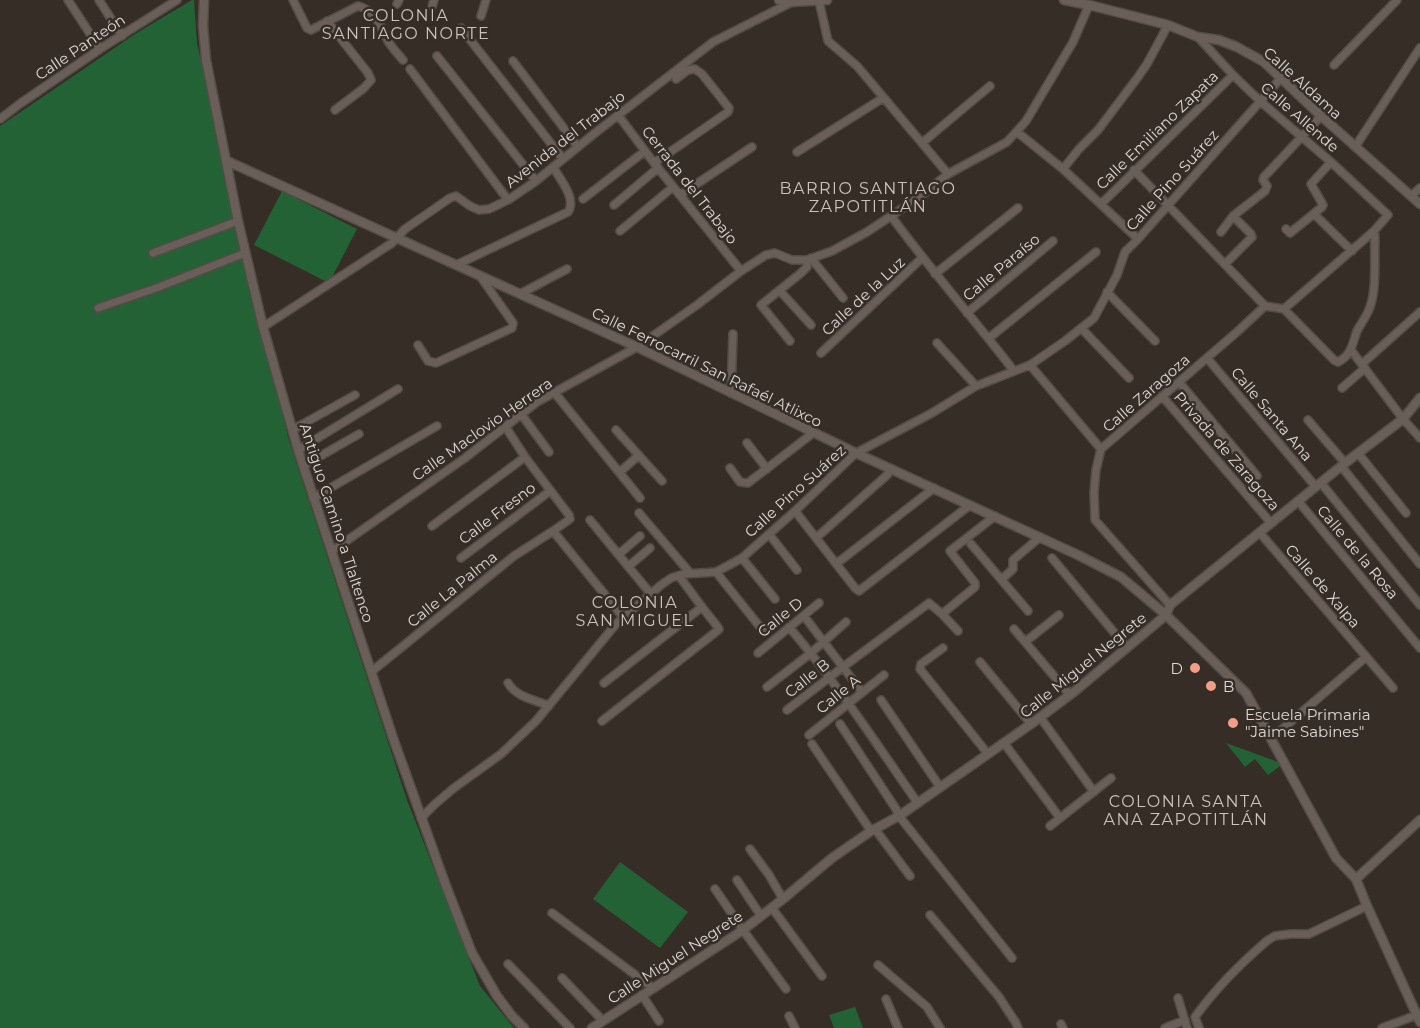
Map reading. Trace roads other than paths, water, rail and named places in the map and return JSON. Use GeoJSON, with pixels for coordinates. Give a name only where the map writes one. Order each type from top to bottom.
{"type":"FeatureCollection","features":[{"type":"Feature","properties":{"kind":"street"},"geometry":{"type":"LineString","coordinates":[[68,0],[100,49]]}},
{"type":"Feature","properties":{"kind":"street"},"geometry":{"type":"LineString","coordinates":[[99,0],[122,36]]}},
{"type":"Feature","properties":{"kind":"street","name":"Calle Panteón"},"geometry":{"type":"LineString","coordinates":[[0,119],[100,49],[177,0]]}},
{"type":"Feature","properties":{"kind":"street","name":"Antiguo Camino a Tlaltenco"},"geometry":{"type":"LineString","coordinates":[[204,0],[203,42],[238,221],[263,327],[298,450],[421,818],[472,953],[497,996],[524,1028]]}},
{"type":"Feature","properties":{"kind":"street"},"geometry":{"type":"LineString","coordinates":[[293,0],[308,29],[315,28],[358,6],[363,7],[375,17],[403,60]]}},
{"type":"Feature","properties":{"kind":"street"},"geometry":{"type":"LineString","coordinates":[[481,16],[486,0]]}},
{"type":"Feature","properties":{"kind":"street"},"geometry":{"type":"LineString","coordinates":[[779,0],[792,2],[827,0]]}},
{"type":"Feature","properties":{"kind":"street","name":"Calle Aldama"},"geometry":{"type":"LineString","coordinates":[[1064,0],[1168,25],[1198,37],[1219,40],[1264,62],[1420,204]]}},
{"type":"Feature","properties":{"kind":"street"},"geometry":{"type":"LineString","coordinates":[[1334,65],[1397,0]]}},
{"type":"Feature","properties":{"kind":"street"},"geometry":{"type":"LineString","coordinates":[[819,1],[828,41],[857,66],[948,174]]}},
{"type":"Feature","properties":{"kind":"street","name":"Avenida del Trabajo"},"geometry":{"type":"LineString","coordinates":[[263,327],[392,243],[405,229],[450,198],[456,196],[479,210],[489,209],[508,200],[536,181],[713,42],[792,2]]}},
{"type":"Feature","properties":{"kind":"street"},"geometry":{"type":"LineString","coordinates":[[809,259],[849,242],[921,196],[948,174],[1007,142],[1026,121],[1073,42],[1089,5]]}},
{"type":"Feature","properties":{"kind":"street"},"geometry":{"type":"LineString","coordinates":[[327,21],[371,80],[335,110]]}},
{"type":"Feature","properties":{"kind":"street"},"geometry":{"type":"LineString","coordinates":[[1063,169],[1098,130],[1138,77],[1168,25]]}},
{"type":"Feature","properties":{"kind":"street"},"geometry":{"type":"LineString","coordinates":[[461,28],[563,159]]}},
{"type":"Feature","properties":{"kind":"street","name":"Calle Allende"},"geometry":{"type":"LineString","coordinates":[[1198,37],[1260,101],[1388,215],[1374,231]]}},
{"type":"Feature","properties":{"kind":"street"},"geometry":{"type":"LineString","coordinates":[[1355,147],[1420,48]]}},
{"type":"Feature","properties":{"kind":"street"},"geometry":{"type":"LineString","coordinates":[[437,56],[536,181]]}},
{"type":"Feature","properties":{"kind":"street"},"geometry":{"type":"LineString","coordinates":[[513,61],[578,147]]}},
{"type":"Feature","properties":{"kind":"street"},"geometry":{"type":"LineString","coordinates":[[410,69],[508,200]]}},
{"type":"Feature","properties":{"kind":"street"},"geometry":{"type":"LineString","coordinates":[[614,205],[656,166],[728,112],[729,108],[702,74],[695,69],[688,70],[676,79]]}},
{"type":"Feature","properties":{"kind":"street","name":"Calle Emiliano Zapata"},"geometry":{"type":"LineString","coordinates":[[1101,204],[1233,75]]}},
{"type":"Feature","properties":{"kind":"street","name":"Calle Pino Suárez"},"geometry":{"type":"LineString","coordinates":[[421,818],[454,788],[501,754],[536,721],[610,630],[650,593],[671,578],[690,573],[716,572],[742,558],[856,453],[976,387],[1030,365],[1094,318],[1117,274],[1125,252],[1281,78]]}},
{"type":"Feature","properties":{"kind":"street"},"geometry":{"type":"LineString","coordinates":[[922,143],[990,86]]}},
{"type":"Feature","properties":{"kind":"street"},"geometry":{"type":"LineString","coordinates":[[797,152],[883,98]]}},
{"type":"Feature","properties":{"kind":"street","name":"Cerrada del Trabajo"},"geometry":{"type":"LineString","coordinates":[[618,115],[741,272]]}},
{"type":"Feature","properties":{"kind":"street"},"geometry":{"type":"LineString","coordinates":[[1221,232],[1233,216],[1265,190],[1267,186],[1263,180],[1264,177],[1321,116]]}},
{"type":"Feature","properties":{"kind":"street"},"geometry":{"type":"LineString","coordinates":[[1017,132],[1063,169],[1138,239]]}},
{"type":"Feature","properties":{"kind":"street"},"geometry":{"type":"LineString","coordinates":[[680,195],[752,147]]}},
{"type":"Feature","properties":{"kind":"street"},"geometry":{"type":"LineString","coordinates":[[583,200],[645,151]]}},
{"type":"Feature","properties":{"kind":"street","name":"Calle Ferrocarril San Rafaél Atlixco"},"geometry":{"type":"LineString","coordinates":[[227,161],[637,347],[813,433],[1078,555],[1121,578],[1166,615],[1246,693],[1336,858],[1356,879]]}},
{"type":"Feature","properties":{"kind":"street"},"geometry":{"type":"LineString","coordinates":[[1286,229],[1290,233],[1323,205],[1311,184],[1331,162]]}},
{"type":"Feature","properties":{"kind":"street"},"geometry":{"type":"LineString","coordinates":[[456,265],[568,212],[572,200],[553,166]]}},
{"type":"Feature","properties":{"kind":"street"},"geometry":{"type":"LineString","coordinates":[[1134,170],[1265,306],[1284,309],[1338,362],[1351,350],[1356,333],[1372,303],[1374,231]]}},
{"type":"Feature","properties":{"kind":"street"},"geometry":{"type":"LineString","coordinates":[[620,231],[673,187]]}},
{"type":"Feature","properties":{"kind":"street"},"geometry":{"type":"LineString","coordinates":[[1411,196],[1420,188]]}},
{"type":"Feature","properties":{"kind":"street"},"geometry":{"type":"LineString","coordinates":[[935,274],[1018,208]]}},
{"type":"Feature","properties":{"kind":"street"},"geometry":{"type":"LineString","coordinates":[[1314,214],[1352,251]]}},
{"type":"Feature","properties":{"kind":"street"},"geometry":{"type":"LineString","coordinates":[[891,216],[922,258],[1014,371]]}},
{"type":"Feature","properties":{"kind":"street"},"geometry":{"type":"LineString","coordinates":[[1225,264],[1252,237],[1233,216]]}},
{"type":"Feature","properties":{"kind":"street"},"geometry":{"type":"LineString","coordinates":[[153,253],[238,221]]}},
{"type":"Feature","properties":{"kind":"street"},"geometry":{"type":"LineString","coordinates":[[1284,309],[1374,231]]}},
{"type":"Feature","properties":{"kind":"street","name":"Calle Paraíso"},"geometry":{"type":"LineString","coordinates":[[967,313],[1053,241]]}},
{"type":"Feature","properties":{"kind":"street"},"geometry":{"type":"LineString","coordinates":[[989,338],[1096,252]]}},
{"type":"Feature","properties":{"kind":"street"},"geometry":{"type":"LineString","coordinates":[[98,308],[245,253]]}},
{"type":"Feature","properties":{"kind":"street","name":"Calle Maclovio Herrera"},"geometry":{"type":"LineString","coordinates":[[332,551],[465,458],[521,414],[554,392],[637,347],[766,255],[775,253],[792,260],[809,259]]}},
{"type":"Feature","properties":{"kind":"street","name":"Calle de la Luz"},"geometry":{"type":"LineString","coordinates":[[821,353],[922,258]]}},
{"type":"Feature","properties":{"kind":"street"},"geometry":{"type":"LineString","coordinates":[[790,341],[761,305],[801,273],[807,267],[809,259]]}},
{"type":"Feature","properties":{"kind":"street"},"geometry":{"type":"LineString","coordinates":[[809,259],[843,298]]}},
{"type":"Feature","properties":{"kind":"street"},"geometry":{"type":"LineString","coordinates":[[520,294],[567,269]]}},
{"type":"Feature","properties":{"kind":"street"},"geometry":{"type":"LineString","coordinates":[[417,345],[428,360],[436,363],[513,327],[513,323],[480,276]]}},
{"type":"Feature","properties":{"kind":"street"},"geometry":{"type":"LineString","coordinates":[[780,291],[811,325]]}},
{"type":"Feature","properties":{"kind":"street"},"geometry":{"type":"LineString","coordinates":[[1107,292],[1155,341]]}},
{"type":"Feature","properties":{"kind":"street","name":"Calle Zaragoza"},"geometry":{"type":"LineString","coordinates":[[1170,605],[1095,520],[1094,492],[1101,449],[1265,306]]}},
{"type":"Feature","properties":{"kind":"street"},"geometry":{"type":"LineString","coordinates":[[1342,388],[1420,312]]}},
{"type":"Feature","properties":{"kind":"street"},"geometry":{"type":"LineString","coordinates":[[1081,328],[1129,378]]}},
{"type":"Feature","properties":{"kind":"street"},"geometry":{"type":"LineString","coordinates":[[731,393],[733,334]]}},
{"type":"Feature","properties":{"kind":"street"},"geometry":{"type":"LineString","coordinates":[[937,343],[976,387]]}},
{"type":"Feature","properties":{"kind":"street"},"geometry":{"type":"LineString","coordinates":[[1351,350],[1420,438]]}},
{"type":"Feature","properties":{"kind":"street","name":"Calle Santa Ana"},"geometry":{"type":"LineString","coordinates":[[1207,358],[1420,605]]}},
{"type":"Feature","properties":{"kind":"street"},"geometry":{"type":"LineString","coordinates":[[1030,365],[1101,449]]}},
{"type":"Feature","properties":{"kind":"street"},"geometry":{"type":"LineString","coordinates":[[1179,382],[1257,476]]}},
{"type":"Feature","properties":{"kind":"street"},"geometry":{"type":"LineString","coordinates":[[298,450],[398,389]]}},
{"type":"Feature","properties":{"kind":"street"},"geometry":{"type":"LineString","coordinates":[[554,392],[640,498]]}},
{"type":"Feature","properties":{"kind":"street"},"geometry":{"type":"LineString","coordinates":[[292,430],[355,395]]}},
{"type":"Feature","properties":{"kind":"street","name":"Privada de Zaragoza"},"geometry":{"type":"LineString","coordinates":[[1162,396],[1271,523]]}},
{"type":"Feature","properties":{"kind":"street","name":"Calle Miguel Negrete"},"geometry":{"type":"LineString","coordinates":[[592,1028],[743,930],[832,858],[873,830],[899,816],[1070,695],[1166,615],[1170,605],[1403,419],[1420,398]]}},
{"type":"Feature","properties":{"kind":"street"},"geometry":{"type":"LineString","coordinates":[[521,414],[549,452]]}},
{"type":"Feature","properties":{"kind":"street"},"geometry":{"type":"LineString","coordinates":[[1308,420],[1420,564]]}},
{"type":"Feature","properties":{"kind":"street"},"geometry":{"type":"LineString","coordinates":[[314,498],[437,426]]}},
{"type":"Feature","properties":{"kind":"street"},"geometry":{"type":"LineString","coordinates":[[505,426],[525,457],[569,515],[570,519],[553,531],[623,617]]}},
{"type":"Feature","properties":{"kind":"street"},"geometry":{"type":"LineString","coordinates":[[616,430],[662,481]]}},
{"type":"Feature","properties":{"kind":"street"},"geometry":{"type":"LineString","coordinates":[[730,468],[740,482],[748,483],[813,433]]}},
{"type":"Feature","properties":{"kind":"street"},"geometry":{"type":"LineString","coordinates":[[303,466],[358,434]]}},
{"type":"Feature","properties":{"kind":"street"},"geometry":{"type":"LineString","coordinates":[[747,444],[767,469]]}},
{"type":"Feature","properties":{"kind":"street"},"geometry":{"type":"LineString","coordinates":[[1358,453],[1406,513]]}},
{"type":"Feature","properties":{"kind":"street"},"geometry":{"type":"LineString","coordinates":[[620,472],[639,455]]}},
{"type":"Feature","properties":{"kind":"street"},"geometry":{"type":"LineString","coordinates":[[432,526],[525,457]]}},
{"type":"Feature","properties":{"kind":"street"},"geometry":{"type":"LineString","coordinates":[[816,538],[892,469]]}},
{"type":"Feature","properties":{"kind":"street"},"geometry":{"type":"LineString","coordinates":[[836,564],[934,488]]}},
{"type":"Feature","properties":{"kind":"street","name":"Calle Fresno"},"geometry":{"type":"LineString","coordinates":[[461,558],[550,491]]}},
{"type":"Feature","properties":{"kind":"street","name":"Calle de la Rosa"},"geometry":{"type":"LineString","coordinates":[[1298,501],[1420,648]]}},
{"type":"Feature","properties":{"kind":"street"},"geometry":{"type":"LineString","coordinates":[[795,511],[859,591],[970,505]]}},
{"type":"Feature","properties":{"kind":"street"},"geometry":{"type":"LineString","coordinates":[[639,513],[690,573]]}},
{"type":"Feature","properties":{"kind":"street"},"geometry":{"type":"LineString","coordinates":[[958,631],[942,614],[970,593],[975,583],[950,551],[995,516]]}},
{"type":"Feature","properties":{"kind":"street"},"geometry":{"type":"LineString","coordinates":[[590,520],[650,593]]}},
{"type":"Feature","properties":{"kind":"street","name":"Calle La Palma"},"geometry":{"type":"LineString","coordinates":[[371,672],[514,556],[553,531]]}},
{"type":"Feature","properties":{"kind":"street","name":"Calle de Xalpa"},"geometry":{"type":"LineString","coordinates":[[1260,532],[1393,688]]}},
{"type":"Feature","properties":{"kind":"street"},"geometry":{"type":"LineString","coordinates":[[769,534],[797,570]]}},
{"type":"Feature","properties":{"kind":"street"},"geometry":{"type":"LineString","coordinates":[[619,554],[640,536]]}},
{"type":"Feature","properties":{"kind":"street"},"geometry":{"type":"LineString","coordinates":[[1002,579],[1014,569],[1012,560],[1040,537]]}},
{"type":"Feature","properties":{"kind":"street"},"geometry":{"type":"LineString","coordinates":[[971,544],[1028,611]]}},
{"type":"Feature","properties":{"kind":"street"},"geometry":{"type":"LineString","coordinates":[[629,567],[650,548]]}},
{"type":"Feature","properties":{"kind":"street"},"geometry":{"type":"LineString","coordinates":[[742,558],[775,599]]}},
{"type":"Feature","properties":{"kind":"street"},"geometry":{"type":"LineString","coordinates":[[1052,558],[1127,648]]}},
{"type":"Feature","properties":{"kind":"street"},"geometry":{"type":"LineString","coordinates":[[716,572],[764,632]]}},
{"type":"Feature","properties":{"kind":"street"},"geometry":{"type":"LineString","coordinates":[[602,721],[717,631],[717,626],[679,576]]}},
{"type":"Feature","properties":{"kind":"street","name":"Calle D"},"geometry":{"type":"LineString","coordinates":[[758,653],[819,603]]}},
{"type":"Feature","properties":{"kind":"street","name":"Calle B"},"geometry":{"type":"LineString","coordinates":[[787,710],[928,603],[942,614]]}},
{"type":"Feature","properties":{"kind":"street"},"geometry":{"type":"LineString","coordinates":[[604,683],[702,607]]}},
{"type":"Feature","properties":{"kind":"street"},"geometry":{"type":"LineString","coordinates":[[804,615],[862,692]]}},
{"type":"Feature","properties":{"kind":"street"},"geometry":{"type":"LineString","coordinates":[[1025,642],[1059,615]]}},
{"type":"Feature","properties":{"kind":"street"},"geometry":{"type":"LineString","coordinates":[[767,687],[846,622]]}},
{"type":"Feature","properties":{"kind":"street"},"geometry":{"type":"LineString","coordinates":[[789,627],[849,703],[917,802]]}},
{"type":"Feature","properties":{"kind":"street"},"geometry":{"type":"LineString","coordinates":[[1014,629],[1070,695]]}},
{"type":"Feature","properties":{"kind":"street"},"geometry":{"type":"LineString","coordinates":[[943,648],[921,664],[920,669],[988,754]]}},
{"type":"Feature","properties":{"kind":"street"},"geometry":{"type":"LineString","coordinates":[[1272,738],[1366,657]]}},
{"type":"Feature","properties":{"kind":"street"},"geometry":{"type":"LineString","coordinates":[[980,662],[1031,724]]}},
{"type":"Feature","properties":{"kind":"street","name":"Calle A"},"geometry":{"type":"LineString","coordinates":[[809,735],[884,675]]}},
{"type":"Feature","properties":{"kind":"street"},"geometry":{"type":"LineString","coordinates":[[508,683],[519,695],[549,706]]}},
{"type":"Feature","properties":{"kind":"street"},"geometry":{"type":"LineString","coordinates":[[881,700],[940,787]]}},
{"type":"Feature","properties":{"kind":"street"},"geometry":{"type":"LineString","coordinates":[[1040,717],[1094,792]]}},
{"type":"Feature","properties":{"kind":"street"},"geometry":{"type":"LineString","coordinates":[[840,724],[886,792],[899,816],[1012,958]]}},
{"type":"Feature","properties":{"kind":"street"},"geometry":{"type":"LineString","coordinates":[[1004,743],[1060,818]]}},
{"type":"Feature","properties":{"kind":"street"},"geometry":{"type":"LineString","coordinates":[[812,744],[873,830],[910,876]]}},
{"type":"Feature","properties":{"kind":"street"},"geometry":{"type":"LineString","coordinates":[[1050,826],[1111,778]]}},
{"type":"Feature","properties":{"kind":"street"},"geometry":{"type":"LineString","coordinates":[[1382,1028],[1418,1019],[1356,879],[1420,820]]}},
{"type":"Feature","properties":{"kind":"street"},"geometry":{"type":"LineString","coordinates":[[750,849],[783,899]]}},
{"type":"Feature","properties":{"kind":"street"},"geometry":{"type":"LineString","coordinates":[[737,880],[761,916]]}},
{"type":"Feature","properties":{"kind":"street"},"geometry":{"type":"LineString","coordinates":[[715,889],[786,989]]}},
{"type":"Feature","properties":{"kind":"street"},"geometry":{"type":"LineString","coordinates":[[1198,1028],[1195,1017],[1230,975],[1268,940],[1275,936],[1309,934],[1367,906]]}},
{"type":"Feature","properties":{"kind":"street"},"geometry":{"type":"LineString","coordinates":[[772,908],[822,976]]}},
{"type":"Feature","properties":{"kind":"street"},"geometry":{"type":"LineString","coordinates":[[552,913],[653,988]]}},
{"type":"Feature","properties":{"kind":"street"},"geometry":{"type":"LineString","coordinates":[[930,915],[999,997],[1018,1028]]}},
{"type":"Feature","properties":{"kind":"street"},"geometry":{"type":"LineString","coordinates":[[508,964],[570,1028]]}},
{"type":"Feature","properties":{"kind":"street"},"geometry":{"type":"LineString","coordinates":[[878,965],[927,1007],[940,1028]]}},
{"type":"Feature","properties":{"kind":"street"},"geometry":{"type":"LineString","coordinates":[[562,978],[603,1021]]}},
{"type":"Feature","properties":{"kind":"street"},"geometry":{"type":"LineString","coordinates":[[642,995],[659,1021]]}},
{"type":"Feature","properties":{"kind":"street"},"geometry":{"type":"LineString","coordinates":[[1165,1028],[1186,1024],[1178,998]]}},
{"type":"Feature","properties":{"kind":"street"},"geometry":{"type":"LineString","coordinates":[[886,999],[898,1028]]}},
{"type":"Feature","properties":{"kind":"street"},"geometry":{"type":"LineString","coordinates":[[789,1016],[795,1028]]}},
{"type":"Feature","properties":{"kind":"place","name":"D"},"geometry":{"type":"Point","coordinates":[1195,668]}},
{"type":"Feature","properties":{"kind":"place","name":"B"},"geometry":{"type":"Point","coordinates":[1211,686]}},
{"type":"Feature","properties":{"kind":"place","name":"Escuela Primaria \"Jaime Sabines\""},"geometry":{"type":"Point","coordinates":[1233,723]}},
{"type":"Feature","properties":{"kind":"district","name":"COLONIA SANTIAGO NORTE"},"geometry":{"type":"Point","coordinates":[406,24]}},
{"type":"Feature","properties":{"kind":"district","name":"BARRIO SANTIAGO ZAPOTITLÁN"},"geometry":{"type":"Point","coordinates":[868,197]}},
{"type":"Feature","properties":{"kind":"district","name":"COLONIA SAN MIGUEL"},"geometry":{"type":"Point","coordinates":[635,611]}},
{"type":"Feature","properties":{"kind":"district","name":"COLONIA SANTA ANA ZAPOTITLÁN"},"geometry":{"type":"Point","coordinates":[1186,810]}}]}
